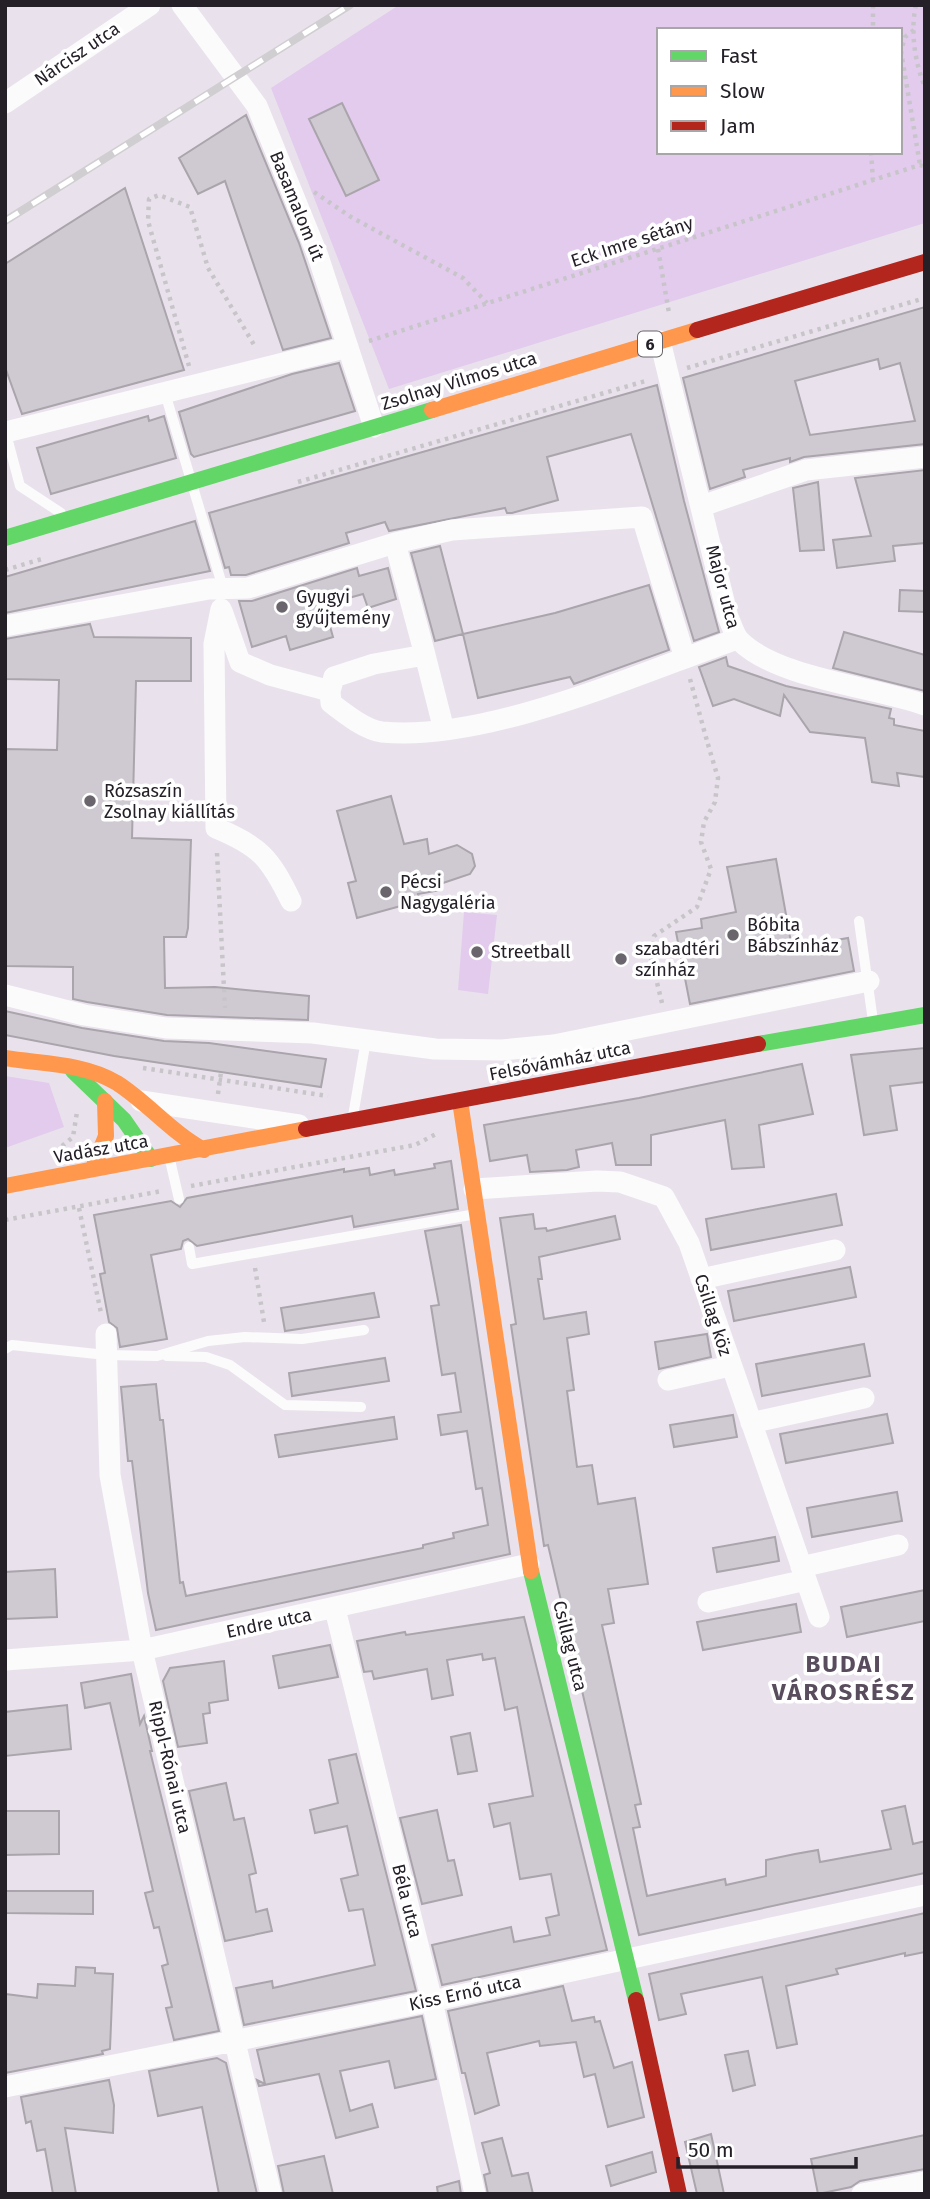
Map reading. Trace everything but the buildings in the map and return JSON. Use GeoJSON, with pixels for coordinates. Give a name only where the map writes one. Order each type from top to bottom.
{"type":"FeatureCollection","features":[{"type":"Feature","properties":{"kind":"street","name":"Nárcisz utca"},"geometry":{"type":"LineString","coordinates":[[5,103],[149,5]]}},
{"type":"Feature","properties":{"kind":"street","name":"Basamalom út"},"geometry":{"type":"LineString","coordinates":[[182,5],[257,106],[318,256],[374,427]]}},
{"type":"Feature","properties":{"kind":"street","name":"Zsolnay Vilmos utca"},"geometry":{"type":"LineString","coordinates":[[5,538],[925,262]]}},
{"type":"Feature","properties":{"kind":"street","name":"Major utca"},"geometry":{"type":"LineString","coordinates":[[660,341],[677,372],[702,506],[728,617],[737,639],[758,654],[786,668],[925,705]]}},
{"type":"Feature","properties":{"kind":"street"},"geometry":{"type":"LineString","coordinates":[[6,431],[348,347]]}},
{"type":"Feature","properties":{"kind":"street"},"geometry":{"type":"LineString","coordinates":[[702,506],[806,470],[925,457]]}},
{"type":"Feature","properties":{"kind":"street"},"geometry":{"type":"LineString","coordinates":[[5,626],[220,596],[395,543],[452,530],[642,517],[685,658]]}},
{"type":"Feature","properties":{"kind":"street"},"geometry":{"type":"LineString","coordinates":[[395,543],[444,730]]}},
{"type":"Feature","properties":{"kind":"street"},"geometry":{"type":"LineString","coordinates":[[220,596],[240,662],[270,675],[330,691]]}},
{"type":"Feature","properties":{"kind":"street"},"geometry":{"type":"LineString","coordinates":[[220,596],[214,644],[216,828],[248,841],[264,856],[291,901]]}},
{"type":"Feature","properties":{"kind":"street"},"geometry":{"type":"LineString","coordinates":[[425,655],[374,664],[334,677],[330,691],[331,703],[379,732],[444,730],[519,715],[737,639]]}},
{"type":"Feature","properties":{"kind":"street"},"geometry":{"type":"LineString","coordinates":[[5,995],[84,1015],[166,1028],[313,1033],[435,1049],[502,1050],[554,1045],[869,981]]}},
{"type":"Feature","properties":{"kind":"street","name":"Felsővámház utca"},"geometry":{"type":"LineString","coordinates":[[204,1150],[352,1119],[925,1016]]}},
{"type":"Feature","properties":{"kind":"street"},"geometry":{"type":"LineString","coordinates":[[5,1058],[71,1069],[114,1081],[182,1140],[204,1150]]}},
{"type":"Feature","properties":{"kind":"street"},"geometry":{"type":"LineString","coordinates":[[71,1069],[124,1119],[151,1159]]}},
{"type":"Feature","properties":{"kind":"street"},"geometry":{"type":"LineString","coordinates":[[93,1168],[106,1144],[109,1123],[105,1101]]}},
{"type":"Feature","properties":{"kind":"street"},"geometry":{"type":"LineString","coordinates":[[140,1101],[315,1127]]}},
{"type":"Feature","properties":{"kind":"street","name":"Csillag utca"},"geometry":{"type":"LineString","coordinates":[[460,1101],[530,1564],[627,1959],[679,2194]]}},
{"type":"Feature","properties":{"kind":"street","name":"Vadász utca"},"geometry":{"type":"LineString","coordinates":[[5,1186],[204,1150]]}},
{"type":"Feature","properties":{"kind":"street","name":"Csillag köz"},"geometry":{"type":"LineString","coordinates":[[474,1189],[597,1181],[620,1182],[664,1197],[689,1243],[819,1617]]}},
{"type":"Feature","properties":{"kind":"street"},"geometry":{"type":"LineString","coordinates":[[701,1279],[835,1250]]}},
{"type":"Feature","properties":{"kind":"street","name":"Rippl-Rónai utca"},"geometry":{"type":"LineString","coordinates":[[106,1345],[110,1475],[142,1650],[271,2194]]}},
{"type":"Feature","properties":{"kind":"street"},"geometry":{"type":"LineString","coordinates":[[668,1380],[730,1366]]}},
{"type":"Feature","properties":{"kind":"street"},"geometry":{"type":"LineString","coordinates":[[751,1423],[864,1398]]}},
{"type":"Feature","properties":{"kind":"street"},"geometry":{"type":"LineString","coordinates":[[708,1602],[898,1545]]}},
{"type":"Feature","properties":{"kind":"street","name":"Endre utca"},"geometry":{"type":"LineString","coordinates":[[5,1660],[142,1650],[530,1564]]}},
{"type":"Feature","properties":{"kind":"street","name":"Béla utca"},"geometry":{"type":"LineString","coordinates":[[335,1609],[432,2001],[475,2194]]}},
{"type":"Feature","properties":{"kind":"street","name":"Kiss Ernő utca"},"geometry":{"type":"LineString","coordinates":[[5,2087],[432,2001],[925,1895]]}},
{"type":"Feature","properties":{"kind":"street"},"geometry":{"type":"LineString","coordinates":[[862,2194],[925,2182]]}},
{"type":"Feature","properties":{"kind":"lane"},"geometry":{"type":"LineString","coordinates":[[165,393],[220,596]]}},
{"type":"Feature","properties":{"kind":"lane"},"geometry":{"type":"LineString","coordinates":[[6,431],[20,486],[69,519]]}},
{"type":"Feature","properties":{"kind":"lane"},"geometry":{"type":"LineString","coordinates":[[859,921],[874,1024]]}},
{"type":"Feature","properties":{"kind":"lane"},"geometry":{"type":"LineString","coordinates":[[352,1119],[366,1040]]}},
{"type":"Feature","properties":{"kind":"lane"},"geometry":{"type":"LineString","coordinates":[[169,1156],[178,1199]]}},
{"type":"Feature","properties":{"kind":"lane"},"geometry":{"type":"LineString","coordinates":[[189,1247],[192,1264],[479,1214]]}},
{"type":"Feature","properties":{"kind":"lane"},"geometry":{"type":"LineString","coordinates":[[157,1356],[208,1341],[302,1339],[363,1330]]}},
{"type":"Feature","properties":{"kind":"lane"},"geometry":{"type":"LineString","coordinates":[[5,1349],[12,1345],[106,1345],[157,1356],[206,1357],[230,1365],[285,1405],[361,1407]]}},
{"type":"Feature","properties":{"kind":"path"},"geometry":{"type":"LineString","coordinates":[[873,5],[873,28]]}},
{"type":"Feature","properties":{"kind":"path"},"geometry":{"type":"LineString","coordinates":[[916,5],[914,30],[919,75],[925,87]]}},
{"type":"Feature","properties":{"kind":"path"},"geometry":{"type":"LineString","coordinates":[[902,48],[905,37],[914,30]]}},
{"type":"Feature","properties":{"kind":"path"},"geometry":{"type":"LineString","coordinates":[[902,58],[910,118],[922,166]]}},
{"type":"Feature","properties":{"kind":"path"},"geometry":{"type":"LineString","coordinates":[[920,153],[925,146]]}},
{"type":"Feature","properties":{"kind":"path"},"geometry":{"type":"LineString","coordinates":[[871,154],[873,180]]}},
{"type":"Feature","properties":{"kind":"path","name":"Eck Imre sétány"},"geometry":{"type":"LineString","coordinates":[[348,347],[922,166]]}},
{"type":"Feature","properties":{"kind":"path"},"geometry":{"type":"LineString","coordinates":[[293,194],[318,192],[351,217],[463,278],[486,303]]}},
{"type":"Feature","properties":{"kind":"path"},"geometry":{"type":"LineString","coordinates":[[194,386],[148,221],[149,200],[159,195],[190,207],[208,268],[267,367]]}},
{"type":"Feature","properties":{"kind":"path"},"geometry":{"type":"LineString","coordinates":[[658,249],[670,317]]}},
{"type":"Feature","properties":{"kind":"path"},"geometry":{"type":"LineString","coordinates":[[293,484],[925,298]]}},
{"type":"Feature","properties":{"kind":"path"},"geometry":{"type":"LineString","coordinates":[[5,570],[57,555]]}},
{"type":"Feature","properties":{"kind":"path"},"geometry":{"type":"LineString","coordinates":[[667,1022],[651,958],[654,936],[697,907],[711,869],[701,842],[704,822],[715,802],[718,778],[685,658]]}},
{"type":"Feature","properties":{"kind":"path"},"geometry":{"type":"LineString","coordinates":[[216,828],[226,1030]]}},
{"type":"Feature","properties":{"kind":"path"},"geometry":{"type":"LineString","coordinates":[[53,1149],[64,1146],[73,1137],[78,1104]]}},
{"type":"Feature","properties":{"kind":"path"},"geometry":{"type":"LineString","coordinates":[[79,1208],[106,1345]]}},
{"type":"Feature","properties":{"kind":"path"},"geometry":{"type":"LineString","coordinates":[[253,1253],[267,1338]]}},
{"type":"Feature","properties":{"kind":"shaded area"},"geometry":{"type":"Polygon","coordinates":[[[399,5],[925,5],[925,223],[389,389],[271,88],[399,5]]]}},
{"type":"Feature","properties":{"kind":"shaded area","name":"Streetball"},"geometry":{"type":"Polygon","coordinates":[[[464,912],[497,915],[488,994],[458,990],[464,912]]]}},
{"type":"Feature","properties":{"kind":"shaded area"},"geometry":{"type":"Polygon","coordinates":[[[5,1076],[49,1083],[64,1127],[5,1148],[5,1076]]]}},
{"type":"Feature","properties":{"kind":"railway"},"geometry":{"type":"LineString","coordinates":[[5,221],[350,5]]}},
{"type":"Feature","properties":{"kind":"traffic: fast"},"geometry":{"type":"LineString","coordinates":[[5,538],[432,410]]}},
{"type":"Feature","properties":{"kind":"traffic: fast"},"geometry":{"type":"LineString","coordinates":[[758,1044],[925,1015]]}},
{"type":"Feature","properties":{"kind":"traffic: fast"},"geometry":{"type":"LineString","coordinates":[[73,1071],[124,1120],[151,1159]]}},
{"type":"Feature","properties":{"kind":"traffic: fast"},"geometry":{"type":"LineString","coordinates":[[531,1571],[636,2000]]}},
{"type":"Feature","properties":{"kind":"traffic: slow"},"geometry":{"type":"LineString","coordinates":[[432,410],[697,330]]}},
{"type":"Feature","properties":{"kind":"traffic: slow"},"geometry":{"type":"LineString","coordinates":[[5,1058],[62,1065],[104,1076],[128,1091],[181,1135],[204,1150]]}},
{"type":"Feature","properties":{"kind":"traffic: slow"},"geometry":{"type":"LineString","coordinates":[[93,1168],[106,1136],[105,1101]]}},
{"type":"Feature","properties":{"kind":"traffic: slow"},"geometry":{"type":"LineString","coordinates":[[460,1101],[531,1571]]}},
{"type":"Feature","properties":{"kind":"traffic: slow"},"geometry":{"type":"LineString","coordinates":[[5,1186],[306,1129]]}},
{"type":"Feature","properties":{"kind":"traffic: jam"},"geometry":{"type":"LineString","coordinates":[[697,330],[925,262]]}},
{"type":"Feature","properties":{"kind":"traffic: jam"},"geometry":{"type":"LineString","coordinates":[[306,1129],[758,1044]]}},
{"type":"Feature","properties":{"kind":"traffic: jam"},"geometry":{"type":"LineString","coordinates":[[636,2000],[679,2194]]}},
{"type":"Feature","properties":{"kind":"place","name":"Gyugyi gyűjtemény"},"geometry":{"type":"Point","coordinates":[282,607]}},
{"type":"Feature","properties":{"kind":"place","name":"Rózsaszín Zsolnay kiállítás"},"geometry":{"type":"Point","coordinates":[90,801]}},
{"type":"Feature","properties":{"kind":"place","name":"Pécsi Nagygaléria"},"geometry":{"type":"Point","coordinates":[386,892]}},
{"type":"Feature","properties":{"kind":"place","name":"Bóbita Bábszínház"},"geometry":{"type":"Point","coordinates":[733,935]}},
{"type":"Feature","properties":{"kind":"place","name":"Streetball"},"geometry":{"type":"Point","coordinates":[477,952]}},
{"type":"Feature","properties":{"kind":"place","name":"szabadtéri színház"},"geometry":{"type":"Point","coordinates":[621,959]}},
{"type":"Feature","properties":{"kind":"district","name":"BUDAI VÁROSRÉSZ"},"geometry":{"type":"Point","coordinates":[844,1678]}}]}
